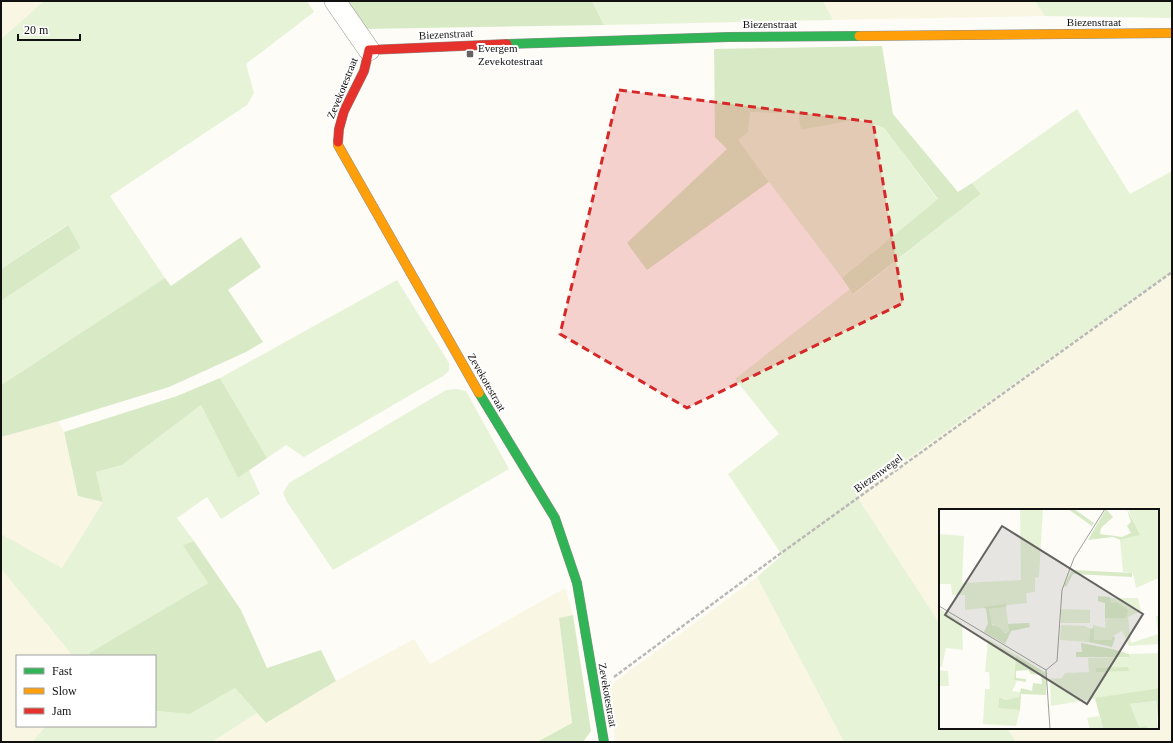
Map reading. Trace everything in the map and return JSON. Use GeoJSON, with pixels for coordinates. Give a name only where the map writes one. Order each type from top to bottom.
{"type":"FeatureCollection","features":[{"type":"Feature","properties":{"kind":"street"},"geometry":{"type":"LineString","coordinates":[[334,1],[369,50]]}},
{"type":"Feature","properties":{"kind":"street","name":"Biezenstraat"},"geometry":{"type":"LineString","coordinates":[[369,50],[527,42],[729,37],[1172,33]]}},
{"type":"Feature","properties":{"kind":"street","name":"Zevekotestraat"},"geometry":{"type":"LineString","coordinates":[[369,50],[364,71],[344,111],[339,128],[338,145],[485,404],[555,518],[576,583],[604,742]]}},
{"type":"Feature","properties":{"kind":"path","name":"Biezenwegel"},"geometry":{"type":"LineString","coordinates":[[595,691],[783,551],[1172,272]]}},
{"type":"Feature","properties":{"kind":"highlighted area"},"geometry":{"type":"Polygon","coordinates":[[[619,90],[873,122],[903,303],[687,408],[560,334],[619,90]]]}},
{"type":"Feature","properties":{"kind":"shaded area"},"geometry":{"type":"Polygon","coordinates":[[[1,1],[44,1],[1,39],[1,1]]]}},
{"type":"Feature","properties":{"kind":"shaded area"},"geometry":{"type":"Polygon","coordinates":[[[823,1],[1035,1],[1045,16],[833,20],[823,1]]]}},
{"type":"Feature","properties":{"kind":"shaded area"},"geometry":{"type":"Polygon","coordinates":[[[1172,272],[1172,742],[1016,742],[1008,729],[1159,729],[1159,509],[939,509],[939,622],[856,495],[1172,272]]]}},
{"type":"Feature","properties":{"kind":"shaded area"},"geometry":{"type":"Polygon","coordinates":[[[59,421],[64,432],[78,496],[103,502],[62,569],[1,534],[1,437],[59,421]]]}},
{"type":"Feature","properties":{"kind":"shaded area"},"geometry":{"type":"Polygon","coordinates":[[[1,569],[72,655],[16,655],[16,727],[45,727],[32,742],[1,742],[1,569]]]}},
{"type":"Feature","properties":{"kind":"shaded area"},"geometry":{"type":"Polygon","coordinates":[[[757,577],[844,742],[615,742],[609,686],[757,577]]]}},
{"type":"Feature","properties":{"kind":"shaded area"},"geometry":{"type":"Polygon","coordinates":[[[565,588],[573,615],[559,619],[572,723],[537,742],[212,742],[257,713],[266,723],[336,681],[414,639],[430,664],[565,588]]]}},
{"type":"Feature","properties":{"kind":"green space"},"geometry":{"type":"Polygon","coordinates":[[[44,1],[307,1],[314,12],[246,64],[254,93],[247,105],[110,196],[165,278],[1,385],[1,301],[81,248],[67,225],[1,269],[1,39],[44,1]]]}},
{"type":"Feature","properties":{"kind":"green space"},"geometry":{"type":"Polygon","coordinates":[[[344,1],[592,1],[604,25],[362,29],[344,1]]]}},
{"type":"Feature","properties":{"kind":"green space"},"geometry":{"type":"Polygon","coordinates":[[[592,1],[823,1],[833,20],[604,25],[592,1]]]}},
{"type":"Feature","properties":{"kind":"green space"},"geometry":{"type":"Polygon","coordinates":[[[1035,1],[1172,1],[1172,18],[1045,16],[1035,1]]]}},
{"type":"Feature","properties":{"kind":"green space"},"geometry":{"type":"Polygon","coordinates":[[[882,46],[893,114],[958,192],[972,183],[981,194],[853,294],[842,278],[938,199],[884,128],[860,119],[801,130],[798,114],[750,112],[748,132],[738,140],[769,182],[647,270],[627,243],[727,149],[715,137],[714,49],[882,46]]]}},
{"type":"Feature","properties":{"kind":"green space"},"geometry":{"type":"Polygon","coordinates":[[[1077,109],[1130,194],[1172,171],[1172,272],[856,495],[939,622],[939,729],[1008,729],[1016,742],[844,742],[757,577],[782,555],[728,474],[779,434],[735,379],[850,289],[854,294],[981,194],[972,183],[1077,109]]]}},
{"type":"Feature","properties":{"kind":"green space"},"geometry":{"type":"Polygon","coordinates":[[[749,112],[798,114],[801,130],[860,119],[884,128],[938,200],[842,278],[737,140],[748,132],[749,112]]]}},
{"type":"Feature","properties":{"kind":"green space"},"geometry":{"type":"Polygon","coordinates":[[[68,225],[81,248],[1,301],[1,269],[68,225]]]}},
{"type":"Feature","properties":{"kind":"green space"},"geometry":{"type":"Polygon","coordinates":[[[241,237],[261,267],[228,290],[263,342],[246,352],[169,387],[59,421],[1,437],[1,385],[165,278],[171,286],[241,237]]]}},
{"type":"Feature","properties":{"kind":"green space"},"geometry":{"type":"Polygon","coordinates":[[[397,280],[449,363],[449,371],[443,376],[304,457],[286,445],[267,458],[220,378],[397,280]]]}},
{"type":"Feature","properties":{"kind":"green space"},"geometry":{"type":"Polygon","coordinates":[[[220,378],[267,458],[238,478],[201,405],[122,465],[96,472],[103,502],[78,496],[64,432],[177,396],[220,378]]]}},
{"type":"Feature","properties":{"kind":"green space"},"geometry":{"type":"Polygon","coordinates":[[[456,389],[466,391],[509,469],[333,570],[287,502],[283,493],[289,483],[446,390],[456,389]]]}},
{"type":"Feature","properties":{"kind":"green space"},"geometry":{"type":"Polygon","coordinates":[[[201,405],[238,478],[249,470],[260,494],[221,519],[207,497],[177,518],[194,541],[184,545],[208,583],[89,653],[90,655],[72,655],[1,569],[1,534],[62,568],[103,502],[96,472],[122,465],[201,405]]]}},
{"type":"Feature","properties":{"kind":"green space"},"geometry":{"type":"Polygon","coordinates":[[[194,541],[241,610],[267,668],[321,650],[336,681],[266,723],[235,688],[190,714],[156,711],[156,655],[90,655],[89,653],[208,583],[183,545],[194,541]]]}},
{"type":"Feature","properties":{"kind":"green space"},"geometry":{"type":"Polygon","coordinates":[[[573,615],[591,731],[583,742],[537,742],[572,723],[559,618],[573,615]]]}},
{"type":"Feature","properties":{"kind":"green space"},"geometry":{"type":"Polygon","coordinates":[[[235,688],[257,713],[212,742],[32,742],[45,727],[156,727],[156,711],[190,714],[235,688]]]}},
{"type":"Feature","properties":{"kind":"traffic: fast"},"geometry":{"type":"LineString","coordinates":[[507,44],[729,37],[859,36]]}},
{"type":"Feature","properties":{"kind":"traffic: fast"},"geometry":{"type":"LineString","coordinates":[[479,393],[555,518],[577,583],[604,742]]}},
{"type":"Feature","properties":{"kind":"traffic: slow"},"geometry":{"type":"LineString","coordinates":[[859,36],[1172,33]]}},
{"type":"Feature","properties":{"kind":"traffic: slow"},"geometry":{"type":"LineString","coordinates":[[338,142],[338,145],[479,393]]}},
{"type":"Feature","properties":{"kind":"traffic: jam"},"geometry":{"type":"LineString","coordinates":[[338,142],[339,129],[344,111],[364,71],[369,50],[507,44]]}},
{"type":"Feature","properties":{"kind":"place","name":"Evergem Zevekotestraat"},"geometry":{"type":"Point","coordinates":[470,54]}}]}
